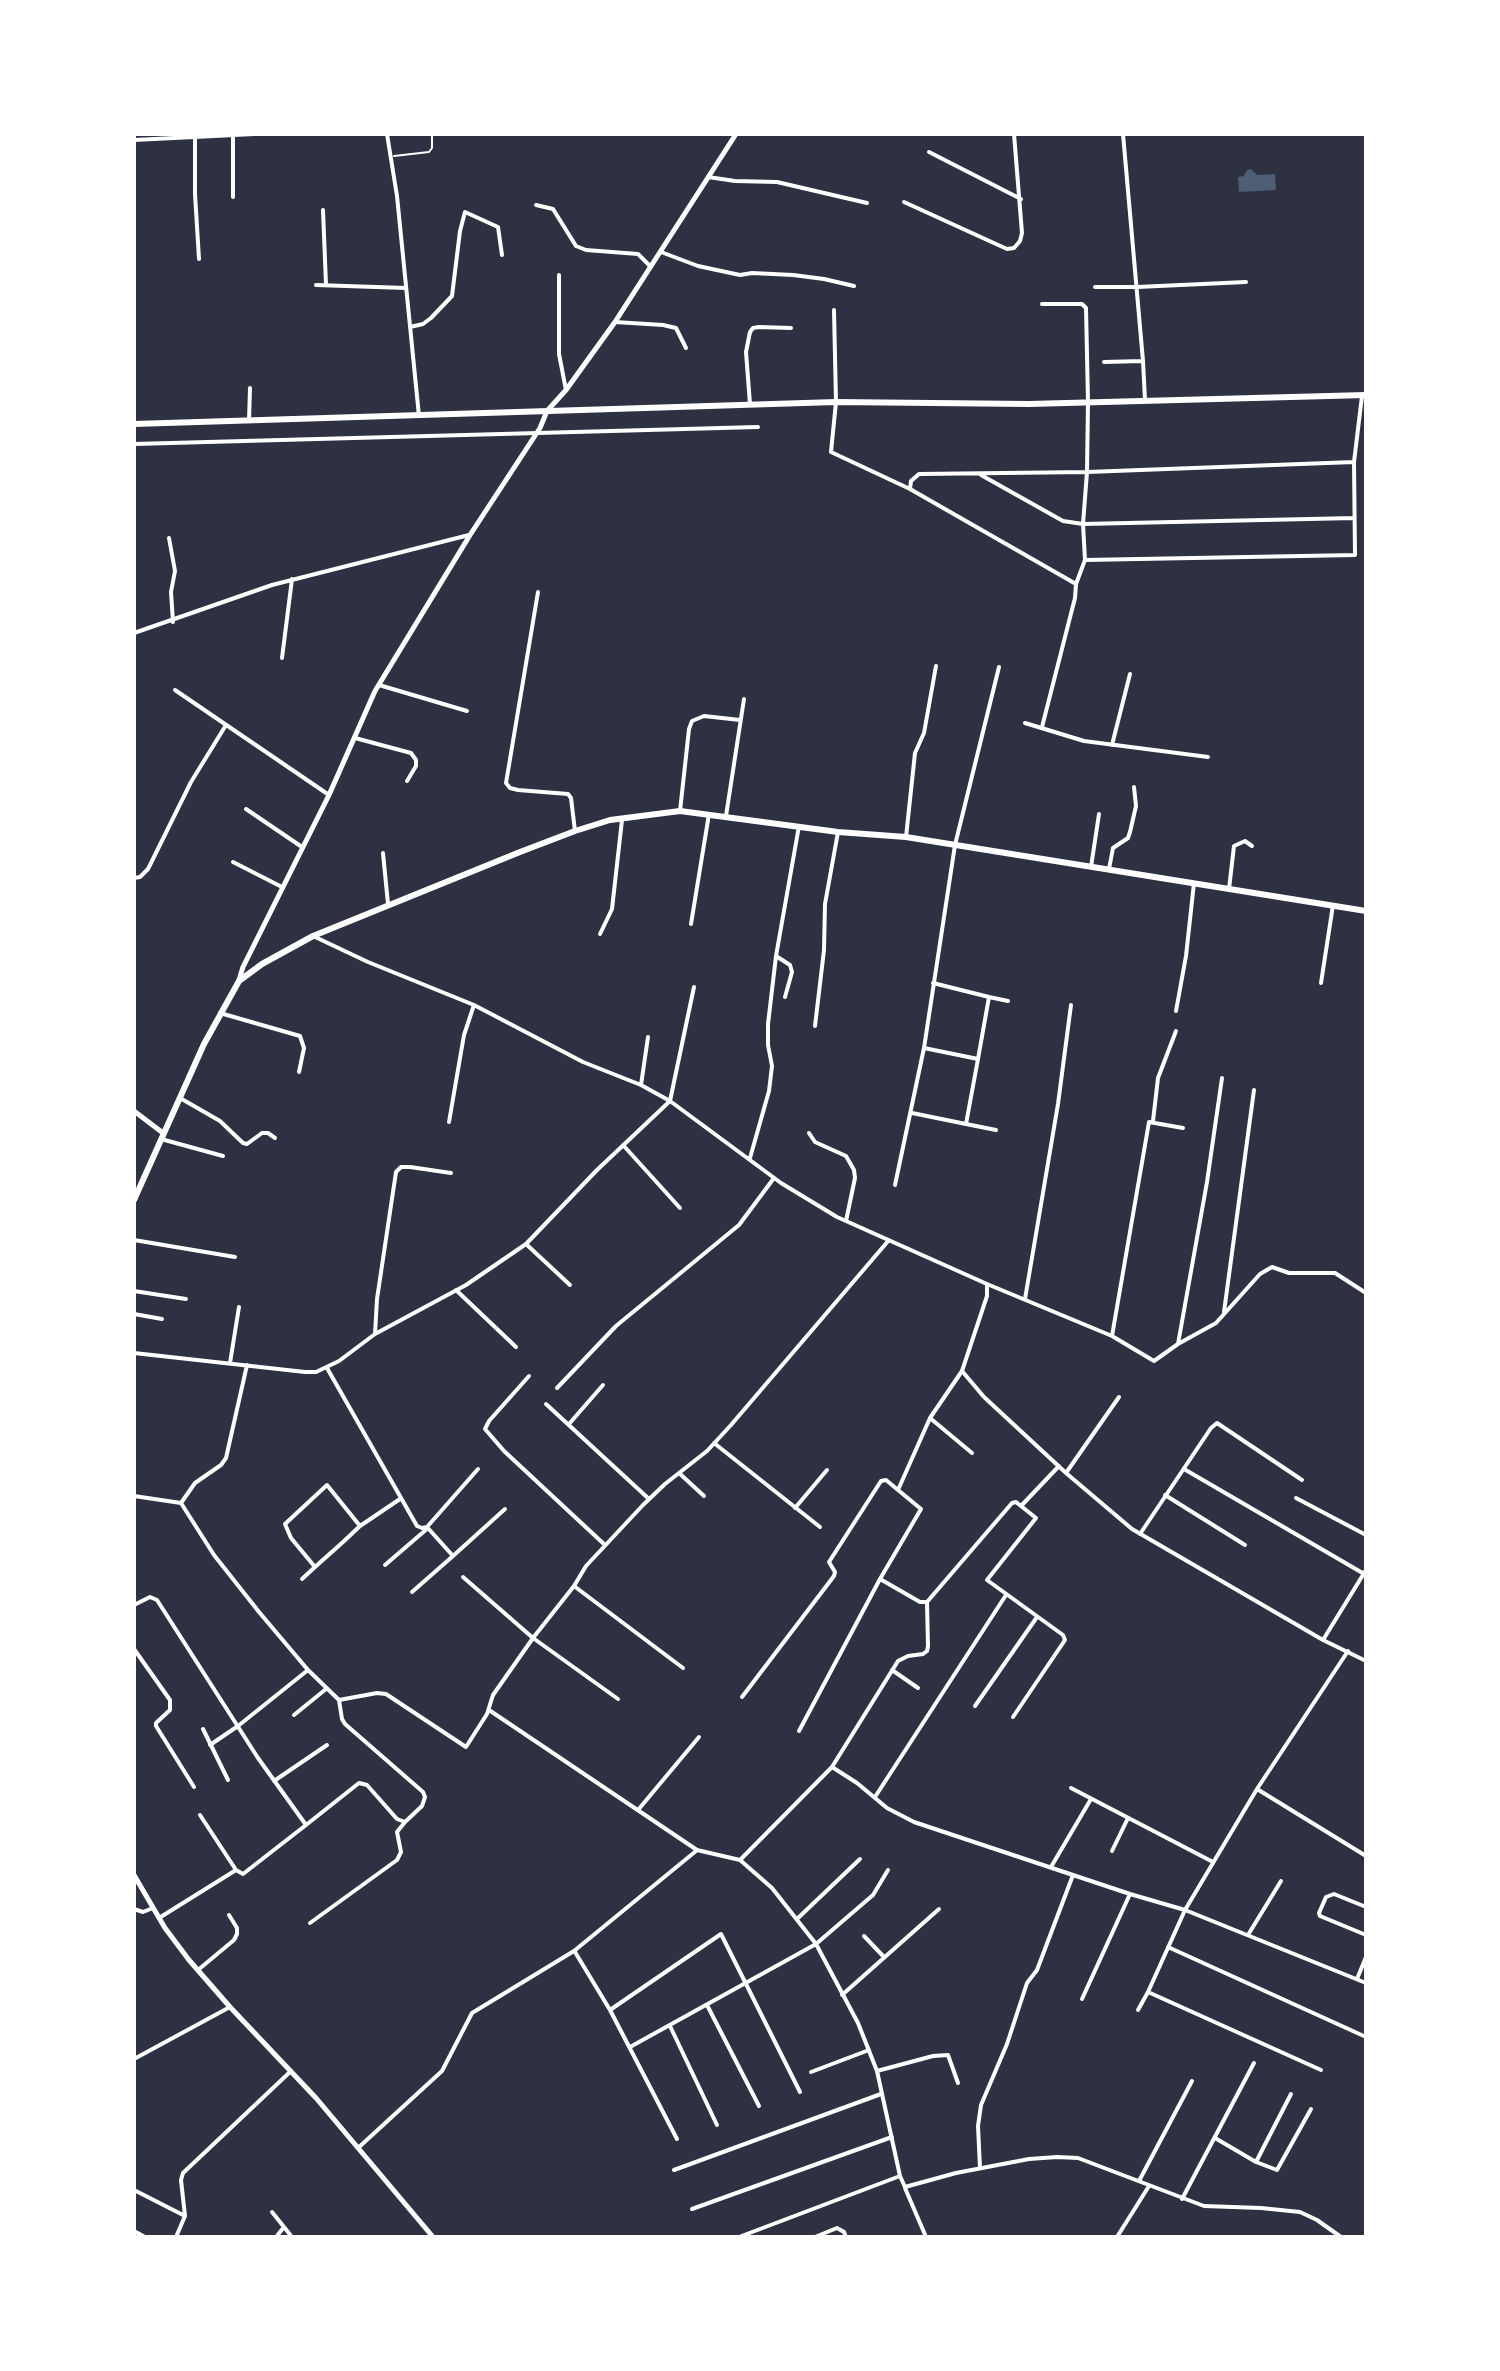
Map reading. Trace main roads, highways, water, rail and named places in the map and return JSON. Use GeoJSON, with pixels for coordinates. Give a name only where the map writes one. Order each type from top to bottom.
{"type":"FeatureCollection","features":[{"type":"Feature","properties":{"kind":"main road"},"geometry":{"type":"LineString","coordinates":[[134,424],[836,402],[1029,404],[1364,396]]}},
{"type":"Feature","properties":{"kind":"main road"},"geometry":{"type":"LineString","coordinates":[[134,1200],[220,1013],[239,981],[313,936],[575,831],[622,817],[680,811],[838,832],[906,837],[1366,911]]}},
{"type":"Feature","properties":{"kind":"water"},"geometry":{"type":"Polygon","coordinates":[[[1251,169],[1257,175],[1275,174],[1276,190],[1239,192],[1238,177],[1251,169]]]}}]}
